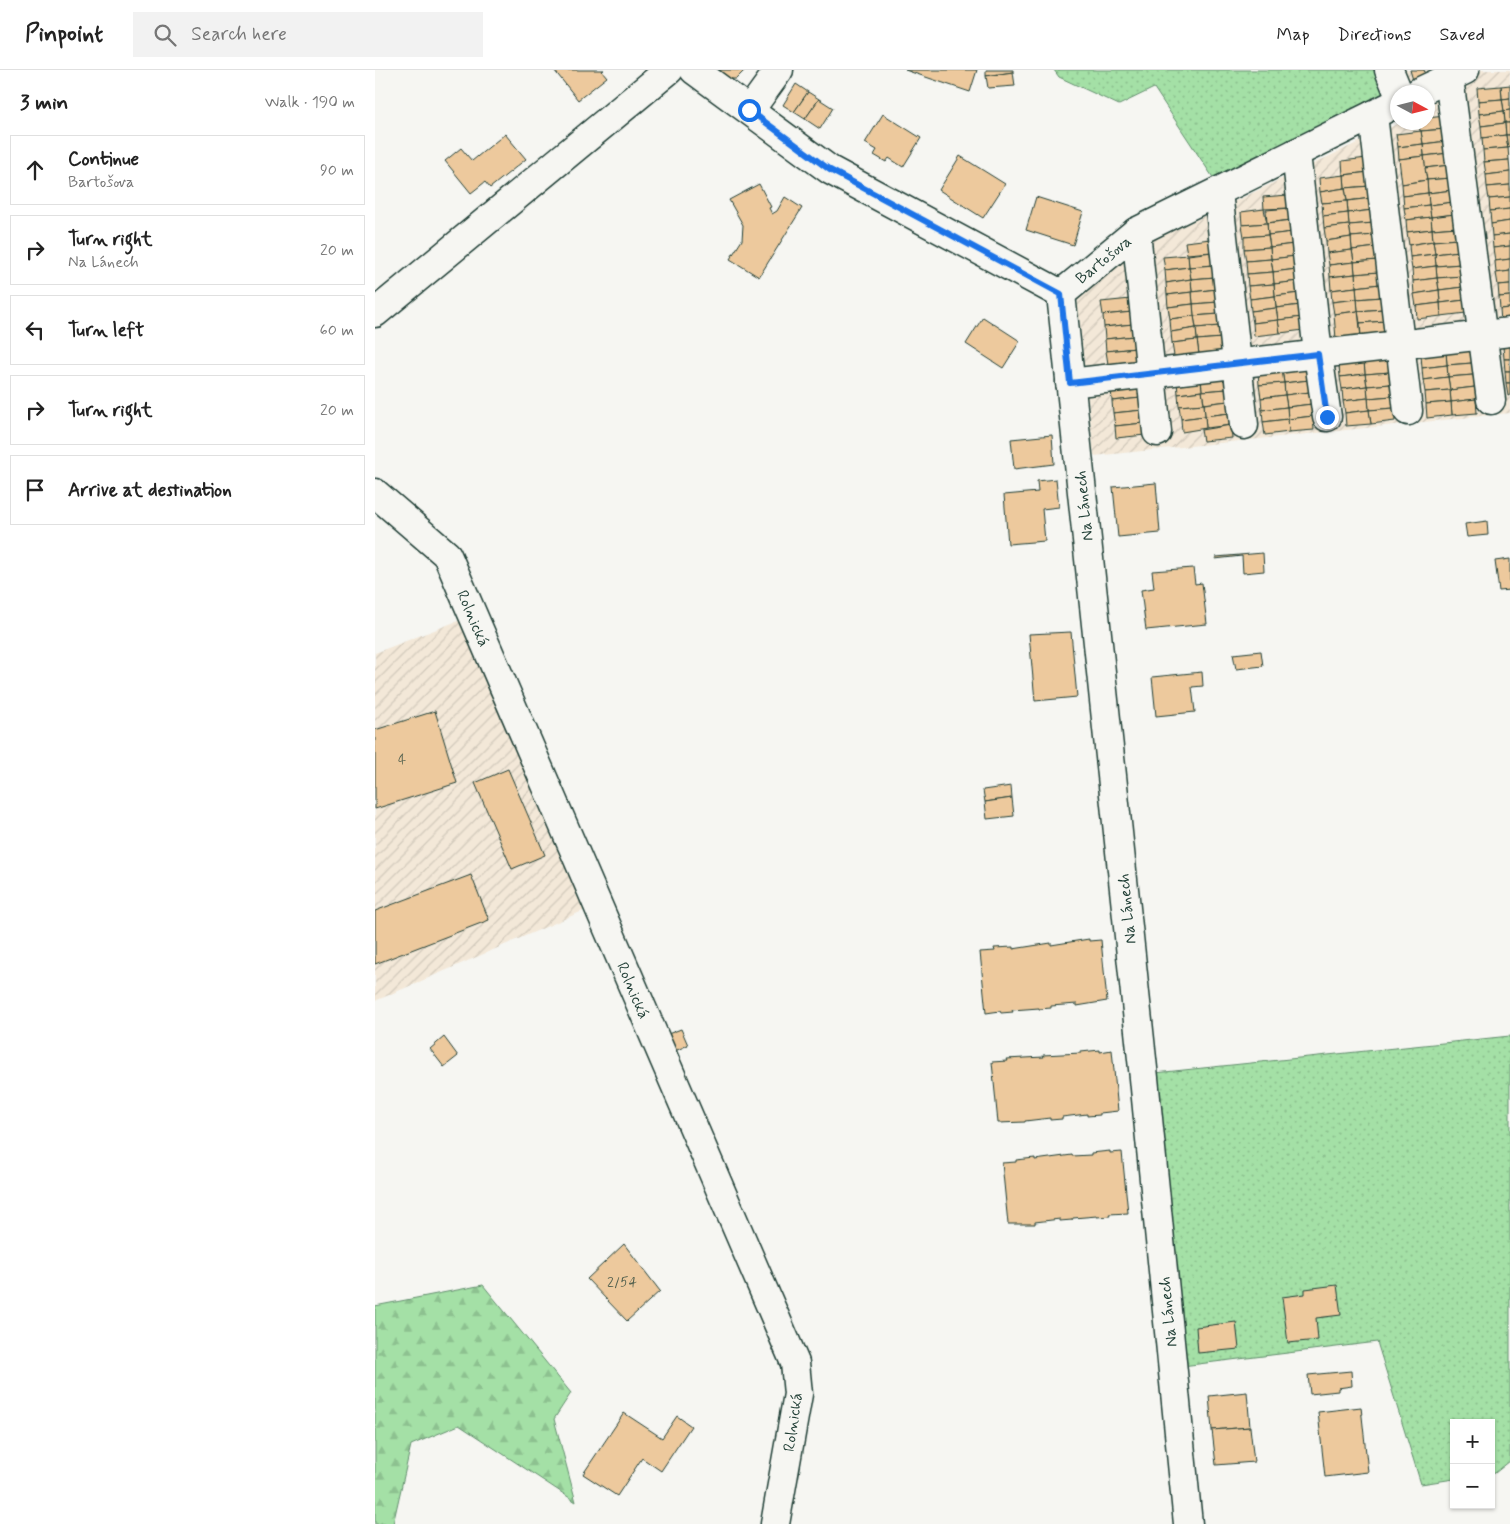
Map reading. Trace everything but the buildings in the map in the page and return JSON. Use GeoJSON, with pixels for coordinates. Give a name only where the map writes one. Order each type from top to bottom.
{"type":"FeatureCollection","features":[{"type":"Feature","properties":{"kind":"street"},"geometry":{"type":"LineString","coordinates":[[375,313],[669,70]]}},
{"type":"Feature","properties":{"kind":"street","name":"Bartošova"},"geometry":{"type":"LineString","coordinates":[[694,70],[830,170],[1061,294],[1136,232],[1390,106]]}},
{"type":"Feature","properties":{"kind":"street"},"geometry":{"type":"LineString","coordinates":[[749,110],[779,70]]}},
{"type":"Feature","properties":{"kind":"street"},"geometry":{"type":"LineString","coordinates":[[1389,70],[1395,85]]}},
{"type":"Feature","properties":{"kind":"street"},"geometry":{"type":"LineString","coordinates":[[1434,85],[1457,74],[1497,334],[1491,400]]}},
{"type":"Feature","properties":{"kind":"street"},"geometry":{"type":"LineString","coordinates":[[1373,115],[1408,411]]}},
{"type":"Feature","properties":{"kind":"street"},"geometry":{"type":"LineString","coordinates":[[1296,153],[1318,354],[1327,417]]}},
{"type":"Feature","properties":{"kind":"street"},"geometry":{"type":"LineString","coordinates":[[1218,192],[1244,425]]}},
{"type":"Feature","properties":{"kind":"street"},"geometry":{"type":"LineString","coordinates":[[1136,232],[1157,432]]}},
{"type":"Feature","properties":{"kind":"street","name":"Na Lánech"},"geometry":{"type":"LineString","coordinates":[[1061,294],[1144,1078],[1188,1524]]}},
{"type":"Feature","properties":{"kind":"street"},"geometry":{"type":"LineString","coordinates":[[1070,383],[1497,334]]}},
{"type":"Feature","properties":{"kind":"street","name":"Rolnická"},"geometry":{"type":"LineString","coordinates":[[375,493],[447,555],[795,1363],[798,1394],[775,1524]]}},
{"type":"Feature","properties":{"kind":"shaded area"},"geometry":{"type":"Polygon","coordinates":[[[1374,70],[1510,70],[1510,413],[1094,456],[1077,298],[1141,246],[1390,127],[1390,130],[1435,130],[1435,85],[1390,85],[1390,106],[1374,70]]]}},
{"type":"Feature","properties":{"kind":"shaded area"},"geometry":{"type":"Polygon","coordinates":[[[460,620],[585,910],[375,1001],[375,653],[460,620]]]}},
{"type":"Feature","properties":{"kind":"green space"},"geometry":{"type":"Polygon","coordinates":[[[1054,70],[1374,70],[1384,95],[1214,179],[1154,88],[1119,105],[1059,77],[1054,70]]]}},
{"type":"Feature","properties":{"kind":"green space"},"geometry":{"type":"Polygon","coordinates":[[[1510,1036],[1510,1461],[1495,1473],[1495,1419],[1450,1419],[1450,1480],[1421,1484],[1377,1342],[1182,1366],[1155,1073],[1510,1036]]]}},
{"type":"Feature","properties":{"kind":"green space"},"geometry":{"type":"Polygon","coordinates":[[[483,1285],[571,1393],[554,1419],[576,1502],[459,1425],[411,1445],[393,1524],[375,1524],[375,1306],[483,1285]]]}},
{"type":"Feature","properties":{"kind":"route"},"geometry":{"type":"LineString","coordinates":[[749,110],[830,170],[1061,294],[1070,383],[1318,354],[1327,417]]}}]}
